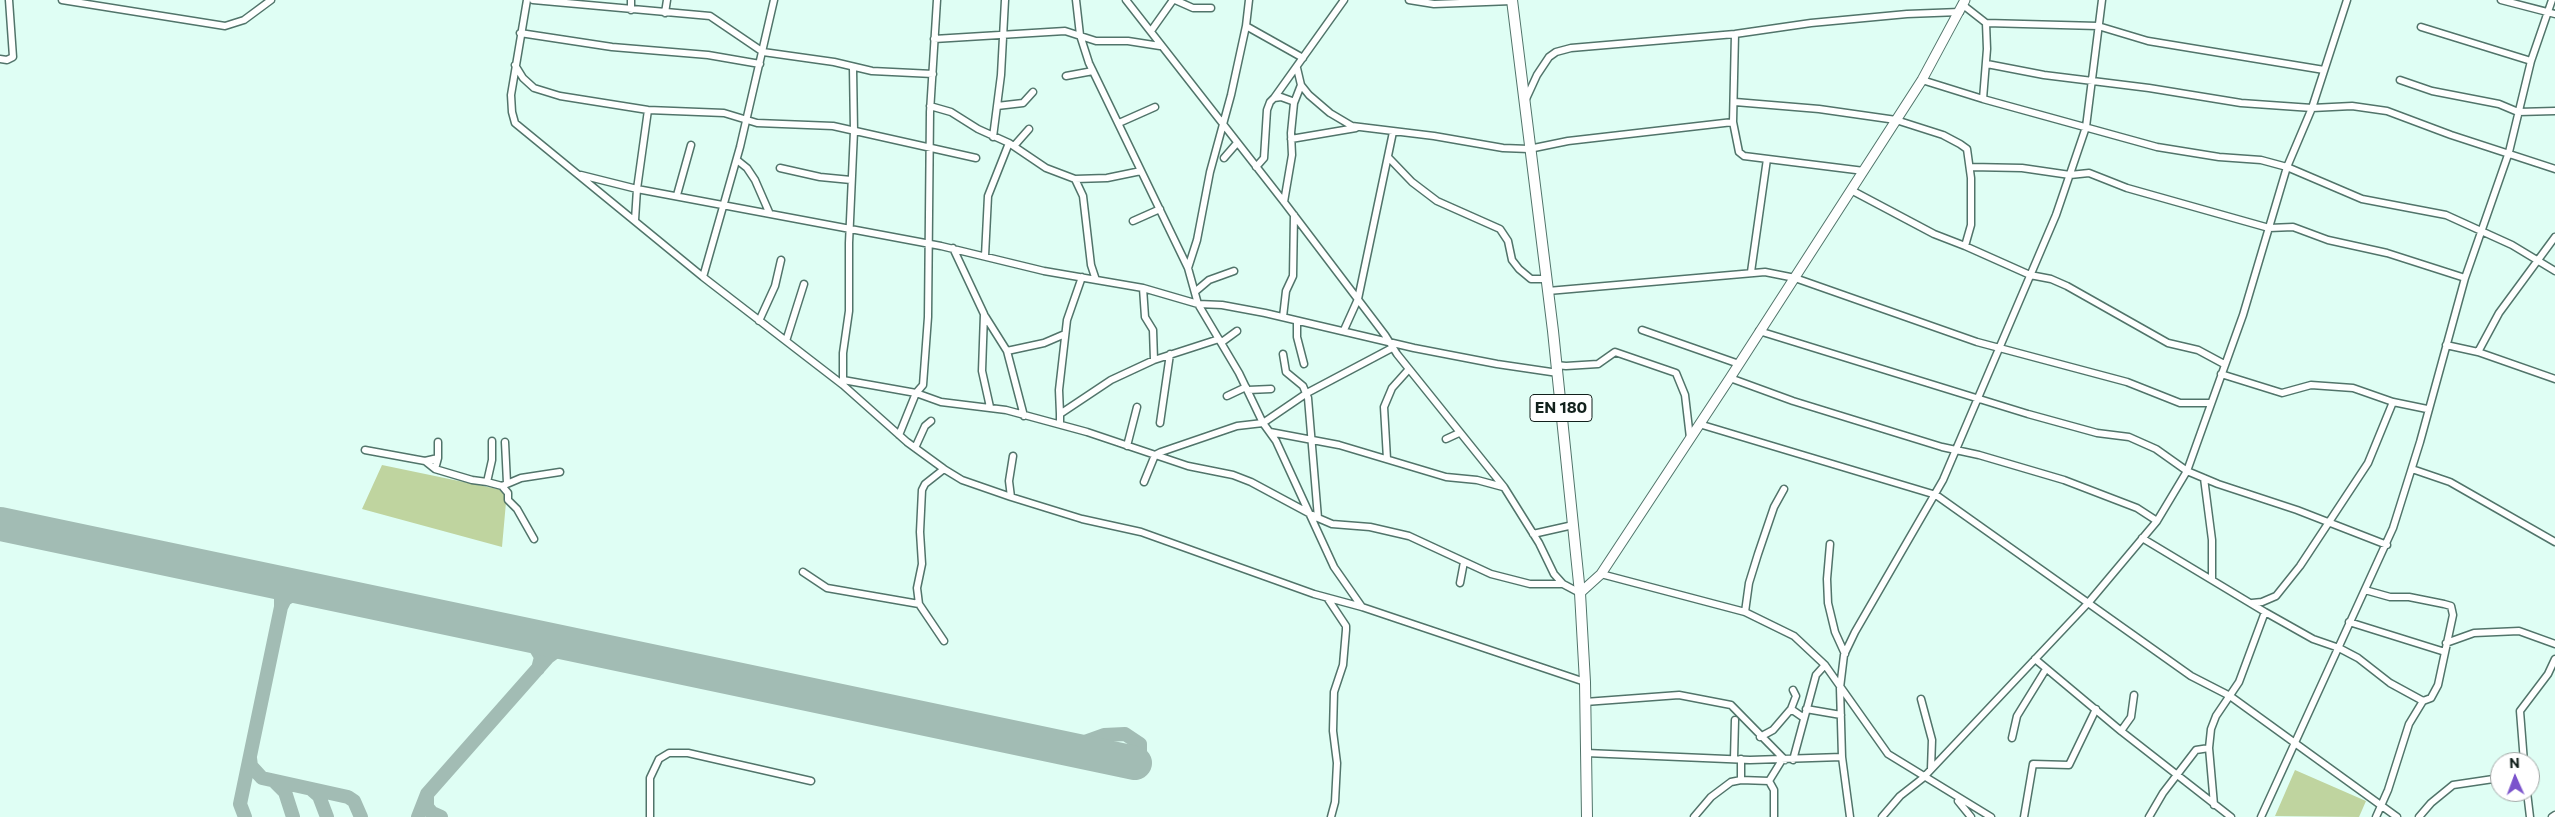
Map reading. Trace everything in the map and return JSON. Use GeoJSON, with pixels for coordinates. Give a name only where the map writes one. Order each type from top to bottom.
{"type":"FeatureCollection","features":[{"type":"Feature","properties":{"kind":"main road","name":"EN 180"},"geometry":{"type":"LineString","coordinates":[[1512,1],[1557,369],[1580,593],[1585,682],[1587,817]]}},
{"type":"Feature","properties":{"kind":"street"},"geometry":{"type":"LineString","coordinates":[[0,59],[8,60],[13,58],[9,0]]}},
{"type":"Feature","properties":{"kind":"street"},"geometry":{"type":"LineString","coordinates":[[62,0],[106,3],[225,26],[244,20],[271,0]]}},
{"type":"Feature","properties":{"kind":"street"},"geometry":{"type":"LineString","coordinates":[[527,0],[511,95],[515,123],[704,277],[786,341],[843,382],[915,448],[962,480],[1082,519],[1141,532],[1328,599],[1362,607],[1585,682]]}},
{"type":"Feature","properties":{"kind":"street"},"geometry":{"type":"LineString","coordinates":[[533,0],[710,16],[763,52],[834,62],[852,68],[933,74]]}},
{"type":"Feature","properties":{"kind":"street"},"geometry":{"type":"LineString","coordinates":[[631,0],[631,10]]}},
{"type":"Feature","properties":{"kind":"street"},"geometry":{"type":"LineString","coordinates":[[665,13],[667,0]]}},
{"type":"Feature","properties":{"kind":"street"},"geometry":{"type":"LineString","coordinates":[[704,277],[737,160],[774,0]]}},
{"type":"Feature","properties":{"kind":"street"},"geometry":{"type":"LineString","coordinates":[[899,435],[916,393],[923,386],[925,377],[928,146],[937,0]]}},
{"type":"Feature","properties":{"kind":"street"},"geometry":{"type":"LineString","coordinates":[[993,137],[1004,35],[1005,0]]}},
{"type":"Feature","properties":{"kind":"street"},"geometry":{"type":"LineString","coordinates":[[1076,0],[1080,35],[1092,71],[1120,123],[1188,268],[1196,291],[1198,304],[1247,389],[1263,423],[1270,432],[1334,567],[1362,607]]}},
{"type":"Feature","properties":{"kind":"street"},"geometry":{"type":"LineString","coordinates":[[1126,0],[1160,46],[1294,215],[1358,299],[1390,345],[1504,487],[1533,534],[1554,574],[1563,584],[1580,593],[1601,574],[1730,378],[1922,80],[1962,6]]}},
{"type":"Feature","properties":{"kind":"street"},"geometry":{"type":"LineString","coordinates":[[1150,31],[1174,0],[1193,8],[1211,8]]}},
{"type":"Feature","properties":{"kind":"street"},"geometry":{"type":"LineString","coordinates":[[1188,268],[1197,240],[1210,172],[1223,126],[1246,26],[1249,0]]}},
{"type":"Feature","properties":{"kind":"street"},"geometry":{"type":"LineString","coordinates":[[1256,167],[1264,158],[1267,110],[1344,0]]}},
{"type":"Feature","properties":{"kind":"street"},"geometry":{"type":"LineString","coordinates":[[1410,0],[1434,4],[1512,1]]}},
{"type":"Feature","properties":{"kind":"street"},"geometry":{"type":"LineString","coordinates":[[1850,817],[1842,757],[1840,688],[1845,654],[1855,632],[1936,495],[1957,452],[2070,175],[2086,128],[2102,0]]}},
{"type":"Feature","properties":{"kind":"street"},"geometry":{"type":"LineString","coordinates":[[1882,817],[1900,796],[1923,778],[2089,602],[2157,521],[2187,471],[2224,364],[2243,316],[2287,167],[2312,108],[2347,0]]}},
{"type":"Feature","properties":{"kind":"street"},"geometry":{"type":"LineString","coordinates":[[2501,0],[2551,14]]}},
{"type":"Feature","properties":{"kind":"street"},"geometry":{"type":"LineString","coordinates":[[2261,817],[2386,545],[2412,469],[2427,409],[2465,278],[2509,152],[2531,61],[2551,14],[2552,0]]}},
{"type":"Feature","properties":{"kind":"street"},"geometry":{"type":"LineString","coordinates":[[1525,103],[1537,75],[1549,57],[1556,52],[1571,48],[1735,34],[1811,23],[1907,14],[1962,6],[1986,23],[2098,26],[2148,41],[2324,70]]}},
{"type":"Feature","properties":{"kind":"street"},"geometry":{"type":"LineString","coordinates":[[1983,99],[1987,64],[1986,23]]}},
{"type":"Feature","properties":{"kind":"street"},"geometry":{"type":"LineString","coordinates":[[1246,26],[1303,58]]}},
{"type":"Feature","properties":{"kind":"street"},"geometry":{"type":"LineString","coordinates":[[2421,27],[2531,61]]}},
{"type":"Feature","properties":{"kind":"street"},"geometry":{"type":"LineString","coordinates":[[934,39],[1065,30],[1096,40],[1128,41],[1160,46]]}},
{"type":"Feature","properties":{"kind":"street"},"geometry":{"type":"LineString","coordinates":[[520,33],[612,47],[691,53],[760,64]]}},
{"type":"Feature","properties":{"kind":"street"},"geometry":{"type":"LineString","coordinates":[[1735,34],[1735,102],[1733,122],[1739,152],[1744,156],[1864,171]]}},
{"type":"Feature","properties":{"kind":"street"},"geometry":{"type":"LineString","coordinates":[[1987,64],[2092,82],[2149,88],[2241,103],[2312,108],[2352,106],[2387,111],[2451,135],[2555,168]]}},
{"type":"Feature","properties":{"kind":"street"},"geometry":{"type":"LineString","coordinates":[[515,65],[523,78],[534,88],[560,96],[648,110],[692,110],[724,113],[771,124],[819,124],[928,146],[976,158]]}},
{"type":"Feature","properties":{"kind":"street"},"geometry":{"type":"LineString","coordinates":[[843,382],[843,352],[848,311],[849,229],[854,131],[852,68]]}},
{"type":"Feature","properties":{"kind":"street"},"geometry":{"type":"LineString","coordinates":[[1297,68],[1301,85],[1326,110],[1357,128]]}},
{"type":"Feature","properties":{"kind":"street"},"geometry":{"type":"LineString","coordinates":[[1066,76],[1092,71]]}},
{"type":"Feature","properties":{"kind":"street"},"geometry":{"type":"LineString","coordinates":[[1922,80],[1983,99],[2157,147],[2219,157],[2261,160],[2287,167],[2362,199],[2446,215],[2483,231],[2555,271]]}},
{"type":"Feature","properties":{"kind":"street"},"geometry":{"type":"LineString","coordinates":[[2400,80],[2432,91],[2499,104],[2518,112],[2555,111]]}},
{"type":"Feature","properties":{"kind":"street"},"geometry":{"type":"LineString","coordinates":[[1284,202],[1292,161],[1291,138],[1294,103],[1301,85]]}},
{"type":"Feature","properties":{"kind":"street"},"geometry":{"type":"LineString","coordinates":[[997,106],[1023,102],[1033,92]]}},
{"type":"Feature","properties":{"kind":"street"},"geometry":{"type":"LineString","coordinates":[[1274,98],[1281,97],[1294,103]]}},
{"type":"Feature","properties":{"kind":"street"},"geometry":{"type":"LineString","coordinates":[[1735,102],[1819,109],[1896,120],[1943,135],[1960,144],[1967,149],[1970,166],[1972,212],[1965,246]]}},
{"type":"Feature","properties":{"kind":"street"},"geometry":{"type":"LineString","coordinates":[[930,106],[950,112],[993,137],[1011,145],[1046,168],[1075,179],[1108,178],[1142,171]]}},
{"type":"Feature","properties":{"kind":"street"},"geometry":{"type":"LineString","coordinates":[[1120,123],[1155,107]]}},
{"type":"Feature","properties":{"kind":"street"},"geometry":{"type":"LineString","coordinates":[[635,220],[637,189],[648,110]]}},
{"type":"Feature","properties":{"kind":"street"},"geometry":{"type":"LineString","coordinates":[[1291,138],[1357,128],[1434,136],[1503,148],[1529,150],[1568,141],[1733,122]]}},
{"type":"Feature","properties":{"kind":"street"},"geometry":{"type":"LineString","coordinates":[[985,256],[988,196],[1011,145],[1029,130]]}},
{"type":"Feature","properties":{"kind":"street"},"geometry":{"type":"LineString","coordinates":[[1344,330],[1358,299],[1368,241],[1393,132]]}},
{"type":"Feature","properties":{"kind":"street"},"geometry":{"type":"LineString","coordinates":[[1224,158],[1237,143]]}},
{"type":"Feature","properties":{"kind":"street"},"geometry":{"type":"LineString","coordinates":[[676,195],[691,145]]}},
{"type":"Feature","properties":{"kind":"street"},"geometry":{"type":"LineString","coordinates":[[1388,158],[1423,192],[1437,201],[1500,229],[1508,241],[1512,260],[1519,269],[1531,279],[1546,279]]}},
{"type":"Feature","properties":{"kind":"street"},"geometry":{"type":"LineString","coordinates":[[1752,272],[1767,158]]}},
{"type":"Feature","properties":{"kind":"street"},"geometry":{"type":"LineString","coordinates":[[737,160],[747,168],[756,180],[769,212]]}},
{"type":"Feature","properties":{"kind":"street"},"geometry":{"type":"LineString","coordinates":[[1970,166],[2022,168],[2070,175],[2089,174],[2098,176],[2128,188],[2269,228],[2293,228],[2328,240],[2388,253],[2465,278]]}},
{"type":"Feature","properties":{"kind":"street"},"geometry":{"type":"LineString","coordinates":[[780,168],[820,177],[851,180]]}},
{"type":"Feature","properties":{"kind":"street"},"geometry":{"type":"LineString","coordinates":[[577,174],[637,189],[769,212],[953,248],[1096,280],[1143,288],[1198,304],[1222,305],[1283,316],[1297,321],[1344,330],[1390,345],[1497,364],[1557,369],[1566,366],[1598,364],[1615,352],[1676,373],[1685,395],[1690,425],[1690,438]]}},
{"type":"Feature","properties":{"kind":"street"},"geometry":{"type":"LineString","coordinates":[[1075,179],[1083,196],[1091,266],[1096,280]]}},
{"type":"Feature","properties":{"kind":"street"},"geometry":{"type":"LineString","coordinates":[[1851,190],[1934,234],[2030,275],[2051,279],[2067,286],[2168,342],[2198,350],[2224,364]]}},
{"type":"Feature","properties":{"kind":"street"},"geometry":{"type":"LineString","coordinates":[[1133,221],[1160,210]]}},
{"type":"Feature","properties":{"kind":"street"},"geometry":{"type":"LineString","coordinates":[[1283,316],[1286,291],[1293,276],[1294,215]]}},
{"type":"Feature","properties":{"kind":"street"},"geometry":{"type":"LineString","coordinates":[[2478,352],[2499,313],[2555,237]]}},
{"type":"Feature","properties":{"kind":"street"},"geometry":{"type":"LineString","coordinates":[[953,248],[984,314],[1008,351],[1024,416]]}},
{"type":"Feature","properties":{"kind":"street"},"geometry":{"type":"LineString","coordinates":[[759,320],[775,286],[781,260]]}},
{"type":"Feature","properties":{"kind":"street"},"geometry":{"type":"LineString","coordinates":[[1196,291],[1209,280],[1234,271]]}},
{"type":"Feature","properties":{"kind":"street"},"geometry":{"type":"LineString","coordinates":[[1548,291],[1765,272],[1794,278],[1999,348],[2127,382],[2180,403],[2211,403]]}},
{"type":"Feature","properties":{"kind":"street"},"geometry":{"type":"LineString","coordinates":[[1060,424],[1059,390],[1065,334],[1068,314],[1082,277]]}},
{"type":"Feature","properties":{"kind":"street"},"geometry":{"type":"LineString","coordinates":[[786,341],[804,284]]}},
{"type":"Feature","properties":{"kind":"street"},"geometry":{"type":"LineString","coordinates":[[1143,288],[1145,317],[1153,330],[1154,360]]}},
{"type":"Feature","properties":{"kind":"street"},"geometry":{"type":"LineString","coordinates":[[984,314],[982,371],[990,407]]}},
{"type":"Feature","properties":{"kind":"street"},"geometry":{"type":"LineString","coordinates":[[1297,321],[1297,338],[1304,364]]}},
{"type":"Feature","properties":{"kind":"street"},"geometry":{"type":"LineString","coordinates":[[1642,330],[1739,364]]}},
{"type":"Feature","properties":{"kind":"street"},"geometry":{"type":"LineString","coordinates":[[1060,414],[1099,387],[1154,360],[1220,340],[1237,331]]}},
{"type":"Feature","properties":{"kind":"street"},"geometry":{"type":"LineString","coordinates":[[1759,331],[1978,399],[2097,433],[2129,437],[2156,449],[2187,471],[2386,545]]}},
{"type":"Feature","properties":{"kind":"street"},"geometry":{"type":"LineString","coordinates":[[1008,351],[1044,343],[1065,334]]}},
{"type":"Feature","properties":{"kind":"street"},"geometry":{"type":"LineString","coordinates":[[2446,344],[2478,352],[2555,379]]}},
{"type":"Feature","properties":{"kind":"street"},"geometry":{"type":"LineString","coordinates":[[1144,482],[1155,455],[1237,426],[1263,423],[1307,393],[1390,345]]}},
{"type":"Feature","properties":{"kind":"street"},"geometry":{"type":"LineString","coordinates":[[1160,423],[1170,354]]}},
{"type":"Feature","properties":{"kind":"street"},"geometry":{"type":"LineString","coordinates":[[1283,354],[1286,372],[1303,386],[1307,393],[1318,518]]}},
{"type":"Feature","properties":{"kind":"street"},"geometry":{"type":"LineString","coordinates":[[1387,459],[1384,408],[1392,388],[1409,369]]}},
{"type":"Feature","properties":{"kind":"street"},"geometry":{"type":"LineString","coordinates":[[2221,374],[2282,393],[2311,385],[2352,388],[2393,402],[2427,409]]}},
{"type":"Feature","properties":{"kind":"street"},"geometry":{"type":"LineString","coordinates":[[1730,378],[1793,401],[1957,452],[1979,455],[2064,480],[2138,508],[2157,521]]}},
{"type":"Feature","properties":{"kind":"street"},"geometry":{"type":"LineString","coordinates":[[843,382],[916,393],[941,402],[990,407],[1060,424],[1155,455],[1242,478],[1311,515],[1332,524],[1370,527],[1401,534],[1491,574],[1530,584],[1563,584]]}},
{"type":"Feature","properties":{"kind":"street"},"geometry":{"type":"LineString","coordinates":[[1227,396],[1247,389],[1271,389]]}},
{"type":"Feature","properties":{"kind":"street"},"geometry":{"type":"LineString","coordinates":[[2252,603],[2268,600],[2282,590],[2368,463],[2393,402]]}},
{"type":"Feature","properties":{"kind":"street"},"geometry":{"type":"LineString","coordinates":[[1127,446],[1137,407]]}},
{"type":"Feature","properties":{"kind":"street"},"geometry":{"type":"LineString","coordinates":[[915,448],[924,426],[931,421]]}},
{"type":"Feature","properties":{"kind":"street"},"geometry":{"type":"LineString","coordinates":[[1699,424],[1936,495],[2191,676],[2230,696],[2295,745],[2397,817]]}},
{"type":"Feature","properties":{"kind":"street"},"geometry":{"type":"LineString","coordinates":[[1270,432],[1339,445],[1446,477],[1477,480],[1504,487]]}},
{"type":"Feature","properties":{"kind":"street"},"geometry":{"type":"LineString","coordinates":[[1446,440],[1459,433]]}},
{"type":"Feature","properties":{"kind":"street"},"geometry":{"type":"LineString","coordinates":[[487,482],[492,460],[492,441]]}},
{"type":"Feature","properties":{"kind":"street"},"geometry":{"type":"LineString","coordinates":[[435,469],[438,458],[438,442]]}},
{"type":"Feature","properties":{"kind":"street"},"geometry":{"type":"LineString","coordinates":[[505,442],[505,485],[508,500],[517,509],[534,539]]}},
{"type":"Feature","properties":{"kind":"street"},"geometry":{"type":"LineString","coordinates":[[365,450],[425,461],[438,458]]}},
{"type":"Feature","properties":{"kind":"street"},"geometry":{"type":"LineString","coordinates":[[1011,497],[1009,481],[1013,456]]}},
{"type":"Feature","properties":{"kind":"street"},"geometry":{"type":"LineString","coordinates":[[425,461],[435,469],[472,480],[505,485],[521,478],[560,472]]}},
{"type":"Feature","properties":{"kind":"street"},"geometry":{"type":"LineString","coordinates":[[944,468],[925,484],[922,490],[920,532],[922,564],[917,588],[919,604],[944,641]]}},
{"type":"Feature","properties":{"kind":"street"},"geometry":{"type":"LineString","coordinates":[[2412,469],[2450,482],[2555,542]]}},
{"type":"Feature","properties":{"kind":"street"},"geometry":{"type":"LineString","coordinates":[[2204,478],[2212,540],[2212,579]]}},
{"type":"Feature","properties":{"kind":"street"},"geometry":{"type":"LineString","coordinates":[[1745,612],[1749,583],[1758,554],[1774,507],[1784,489]]}},
{"type":"Feature","properties":{"kind":"street"},"geometry":{"type":"LineString","coordinates":[[1533,534],[1573,525]]}},
{"type":"Feature","properties":{"kind":"street"},"geometry":{"type":"LineString","coordinates":[[2142,538],[2313,639],[2339,648],[2371,667],[2390,683],[2423,701]]}},
{"type":"Feature","properties":{"kind":"street"},"geometry":{"type":"LineString","coordinates":[[1830,544],[1827,579],[1828,602],[1835,632],[1845,654]]}},
{"type":"Feature","properties":{"kind":"street"},"geometry":{"type":"LineString","coordinates":[[1460,583],[1464,562]]}},
{"type":"Feature","properties":{"kind":"street"},"geometry":{"type":"LineString","coordinates":[[803,572],[827,588],[919,604]]}},
{"type":"Feature","properties":{"kind":"street"},"geometry":{"type":"LineString","coordinates":[[1601,574],[1745,612],[1797,638],[1825,665],[1888,754],[1923,778],[1991,817]]}},
{"type":"Feature","properties":{"kind":"street"},"geometry":{"type":"LineString","coordinates":[[2365,590],[2390,596],[2429,600],[2451,606],[2453,615],[2438,685],[2431,698],[2423,701],[2406,730],[2376,817]]}},
{"type":"Feature","properties":{"kind":"street"},"geometry":{"type":"LineString","coordinates":[[1328,599],[1346,626],[1342,665],[1334,692],[1333,731],[1337,763],[1335,802],[1331,817]]}},
{"type":"Feature","properties":{"kind":"street"},"geometry":{"type":"LineString","coordinates":[[2214,805],[2209,748],[2211,729],[2216,716],[2239,682],[2265,612]]}},
{"type":"Feature","properties":{"kind":"street"},"geometry":{"type":"LineString","coordinates":[[2349,622],[2445,652]]}},
{"type":"Feature","properties":{"kind":"street"},"geometry":{"type":"LineString","coordinates":[[2446,643],[2474,633],[2519,631],[2555,644]]}},
{"type":"Feature","properties":{"kind":"street"},"geometry":{"type":"LineString","coordinates":[[2035,659],[2121,731],[2231,817]]}},
{"type":"Feature","properties":{"kind":"street"},"geometry":{"type":"LineString","coordinates":[[2523,752],[2520,711],[2548,674],[2555,659]]}},
{"type":"Feature","properties":{"kind":"street"},"geometry":{"type":"LineString","coordinates":[[1793,760],[1816,675],[1825,665]]}},
{"type":"Feature","properties":{"kind":"street"},"geometry":{"type":"LineString","coordinates":[[2012,738],[2017,716],[2046,669]]}},
{"type":"Feature","properties":{"kind":"street"},"geometry":{"type":"LineString","coordinates":[[1760,737],[1773,730],[1791,709],[1796,696],[1793,690]]}},
{"type":"Feature","properties":{"kind":"street"},"geometry":{"type":"LineString","coordinates":[[1585,702],[1673,695],[1688,696],[1731,705],[1783,760]]}},
{"type":"Feature","properties":{"kind":"street"},"geometry":{"type":"LineString","coordinates":[[2121,731],[2131,717],[2134,695]]}},
{"type":"Feature","properties":{"kind":"street"},"geometry":{"type":"LineString","coordinates":[[1921,699],[1932,740],[1931,769]]}},
{"type":"Feature","properties":{"kind":"street"},"geometry":{"type":"LineString","coordinates":[[1791,709],[1804,718]]}},
{"type":"Feature","properties":{"kind":"street"},"geometry":{"type":"LineString","coordinates":[[1806,709],[1841,715]]}},
{"type":"Feature","properties":{"kind":"street"},"geometry":{"type":"LineString","coordinates":[[2024,817],[2033,764],[2069,765],[2096,709]]}},
{"type":"Feature","properties":{"kind":"street"},"geometry":{"type":"LineString","coordinates":[[1735,720],[1741,780]]}},
{"type":"Feature","properties":{"kind":"street"},"geometry":{"type":"LineString","coordinates":[[2149,817],[2177,774],[2196,750],[2209,748]]}},
{"type":"Feature","properties":{"kind":"street"},"geometry":{"type":"LineString","coordinates":[[1586,752],[1783,760],[1842,757]]}},
{"type":"Feature","properties":{"kind":"street"},"geometry":{"type":"LineString","coordinates":[[650,817],[650,778],[658,759],[663,754],[688,753],[811,781]]}},
{"type":"Feature","properties":{"kind":"street"},"geometry":{"type":"LineString","coordinates":[[1769,781],[1783,760]]}},
{"type":"Feature","properties":{"kind":"street"},"geometry":{"type":"LineString","coordinates":[[1694,817],[1723,786],[1741,780],[1769,781]]}},
{"type":"Feature","properties":{"kind":"street"},"geometry":{"type":"LineString","coordinates":[[2420,817],[2431,803],[2454,785],[2490,780]]}},
{"type":"Feature","properties":{"kind":"street"},"geometry":{"type":"LineString","coordinates":[[1769,781],[1774,790],[1774,817]]}},
{"type":"Feature","properties":{"kind":"street"},"geometry":{"type":"LineString","coordinates":[[1954,796],[1969,816]]}},
{"type":"Feature","properties":{"kind":"street"},"geometry":{"type":"LineString","coordinates":[[2528,802],[2530,817]]}},
{"type":"Feature","properties":{"kind":"green space"},"geometry":{"type":"Polygon","coordinates":[[[382,465],[507,491],[502,547],[362,509],[382,465]]]}},
{"type":"Feature","properties":{"kind":"green space"},"geometry":{"type":"Polygon","coordinates":[[[2295,770],[2366,801],[2359,817],[2275,816],[2295,770]]]}},
{"type":"Feature","properties":{"kind":"taxiway"},"geometry":{"type":"LineString","coordinates":[[263,579],[276,588],[281,597],[281,607]]}},
{"type":"Feature","properties":{"kind":"taxiway"},"geometry":{"type":"LineString","coordinates":[[245,817],[240,804],[281,607],[285,599],[305,588]]}},
{"type":"Feature","properties":{"kind":"taxiway"},"geometry":{"type":"LineString","coordinates":[[528,635],[541,657],[538,669]]}},
{"type":"Feature","properties":{"kind":"taxiway"},"geometry":{"type":"LineString","coordinates":[[418,817],[427,794],[548,657],[559,649],[577,645]]}},
{"type":"Feature","properties":{"kind":"taxiway"},"geometry":{"type":"LineString","coordinates":[[1057,747],[1076,745],[1104,735],[1125,734],[1140,744],[1140,758],[1135,763]]}},
{"type":"Feature","properties":{"kind":"taxiway"},"geometry":{"type":"LineString","coordinates":[[250,758],[251,766],[262,778],[348,797],[354,801],[361,817]]}},
{"type":"Feature","properties":{"kind":"taxiway"},"geometry":{"type":"LineString","coordinates":[[275,782],[285,792],[293,817]]}},
{"type":"Feature","properties":{"kind":"taxiway"},"geometry":{"type":"LineString","coordinates":[[311,789],[319,796],[327,817]]}},
{"type":"Feature","properties":{"kind":"taxiway"},"geometry":{"type":"LineString","coordinates":[[427,795],[427,807],[432,813],[441,817]]}},
{"type":"Feature","properties":{"kind":"runway"},"geometry":{"type":"LineString","coordinates":[[0,524],[1135,763]]}}]}
